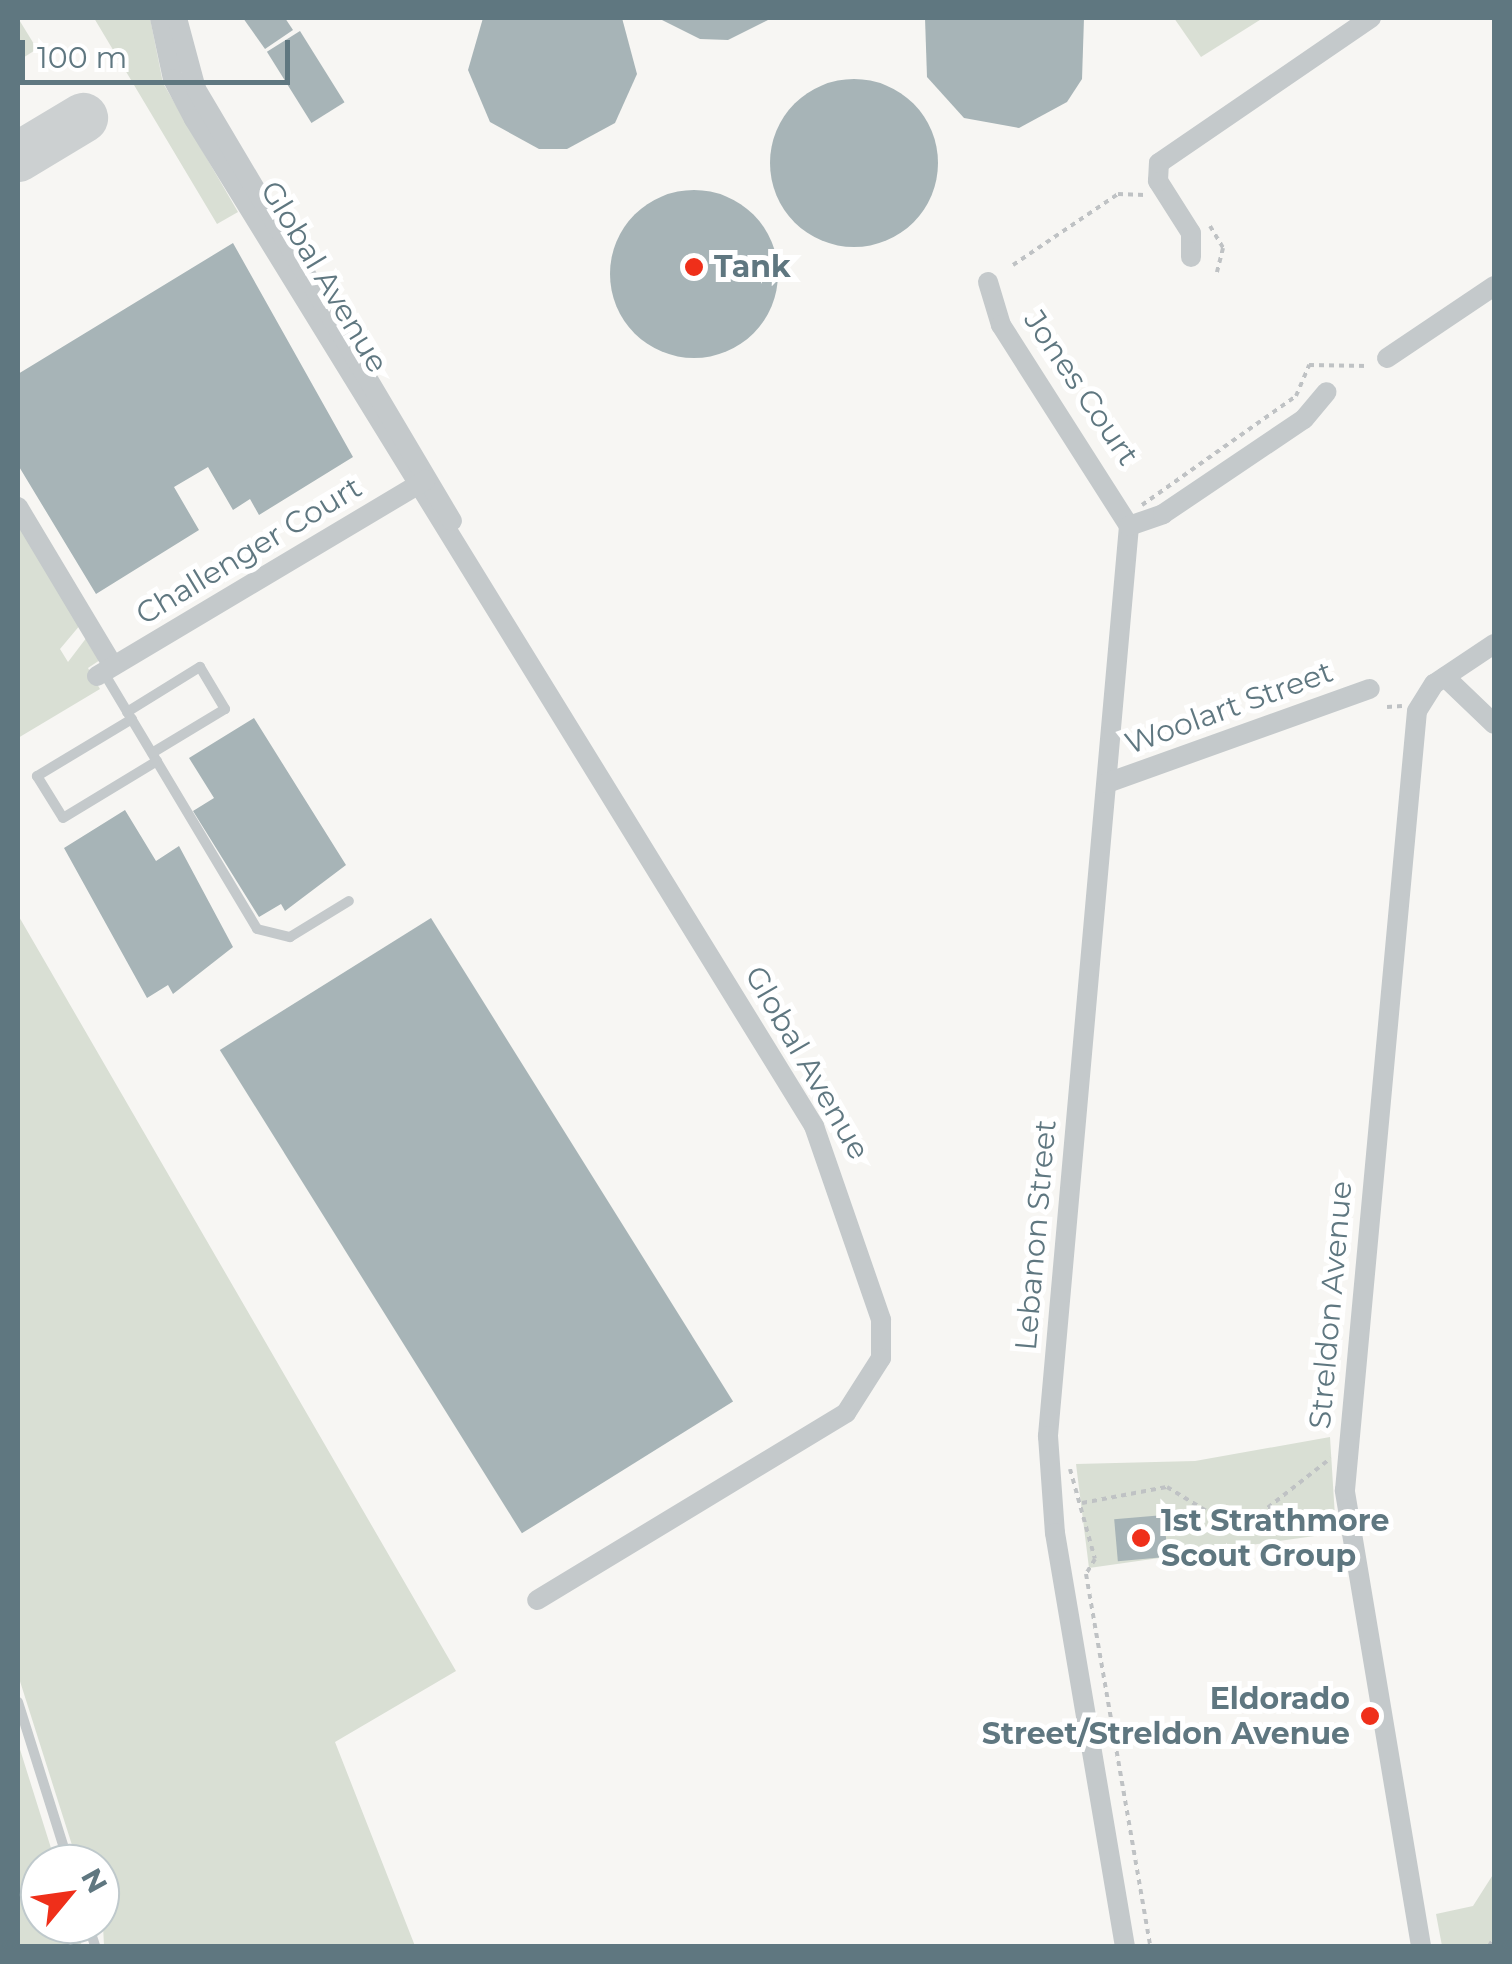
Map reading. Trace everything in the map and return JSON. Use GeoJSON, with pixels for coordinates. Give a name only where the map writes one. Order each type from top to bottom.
{"type":"FeatureCollection","features":[{"type":"Feature","properties":{"kind":"street","name":"Global Avenue"},"geometry":{"type":"LineString","coordinates":[[160,18],[180,94],[423,481]]}},
{"type":"Feature","properties":{"kind":"street","name":"Global Avenue"},"geometry":{"type":"LineString","coordinates":[[177,18],[196,89],[423,481],[814,1126],[881,1320],[882,1358],[846,1413],[537,1600]]}},
{"type":"Feature","properties":{"kind":"street"},"geometry":{"type":"LineString","coordinates":[[1191,257],[1188,227],[1161,186],[1159,163],[1371,18]]}},
{"type":"Feature","properties":{"kind":"street","name":"Jones Court"},"geometry":{"type":"LineString","coordinates":[[988,282],[1001,325],[1137,524]]}},
{"type":"Feature","properties":{"kind":"street"},"geometry":{"type":"LineString","coordinates":[[1381,366],[1494,286]]}},
{"type":"Feature","properties":{"kind":"street"},"geometry":{"type":"LineString","coordinates":[[1137,524],[1304,419],[1327,392]]}},
{"type":"Feature","properties":{"kind":"street","name":"Challenger Court"},"geometry":{"type":"LineString","coordinates":[[105,671],[423,481]]}},
{"type":"Feature","properties":{"kind":"street"},"geometry":{"type":"LineString","coordinates":[[18,507],[105,671]]}},
{"type":"Feature","properties":{"kind":"street","name":"Lebanon Street"},"geometry":{"type":"LineString","coordinates":[[1125,1946],[1048,1467],[1107,783],[1137,524]]}},
{"type":"Feature","properties":{"kind":"street"},"geometry":{"type":"LineString","coordinates":[[1494,644],[1446,677],[1494,724]]}},
{"type":"Feature","properties":{"kind":"street","name":"Streldon Avenue"},"geometry":{"type":"LineString","coordinates":[[1421,1946],[1345,1490],[1413,732],[1420,699],[1446,677]]}},
{"type":"Feature","properties":{"kind":"street","name":"Woolart Street"},"geometry":{"type":"LineString","coordinates":[[1107,783],[1370,689]]}},
{"type":"Feature","properties":{"kind":"lane"},"geometry":{"type":"LineString","coordinates":[[200,667],[225,709],[63,818],[38,776],[129,715],[200,667]]}},
{"type":"Feature","properties":{"kind":"lane"},"geometry":{"type":"LineString","coordinates":[[105,671],[154,757],[269,938],[290,937],[349,901]]}},
{"type":"Feature","properties":{"kind":"lane"},"geometry":{"type":"LineString","coordinates":[[18,1702],[63,1844]]}},
{"type":"Feature","properties":{"kind":"path"},"geometry":{"type":"LineString","coordinates":[[1013,265],[1118,194],[1161,186]]}},
{"type":"Feature","properties":{"kind":"path"},"geometry":{"type":"LineString","coordinates":[[1198,209],[1223,248],[1217,272]]}},
{"type":"Feature","properties":{"kind":"path"},"geometry":{"type":"LineString","coordinates":[[1137,524],[1141,500],[1296,396],[1308,365],[1381,366]]}},
{"type":"Feature","properties":{"kind":"path"},"geometry":{"type":"LineString","coordinates":[[1387,706],[1402,706]]}},
{"type":"Feature","properties":{"kind":"path"},"geometry":{"type":"LineString","coordinates":[[1065,1455],[1082,1503],[1150,1946]]}},
{"type":"Feature","properties":{"kind":"path"},"geometry":{"type":"LineString","coordinates":[[1082,1503],[1167,1486],[1218,1518],[1252,1520],[1332,1458]]}},
{"type":"Feature","properties":{"kind":"shaded area"},"geometry":{"type":"Polygon","coordinates":[[[18,18],[37,49],[18,61],[18,18]]]}},
{"type":"Feature","properties":{"kind":"shaded area"},"geometry":{"type":"Polygon","coordinates":[[[94,18],[150,18],[163,83],[238,212],[217,224],[94,18]]]}},
{"type":"Feature","properties":{"kind":"shaded area"},"geometry":{"type":"Polygon","coordinates":[[[1174,18],[1263,18],[1201,57],[1174,18]]]}},
{"type":"Feature","properties":{"kind":"shaded area"},"geometry":{"type":"Polygon","coordinates":[[[18,521],[81,624],[60,649],[68,662],[87,637],[100,660],[88,668],[100,689],[18,738],[18,521]]]}},
{"type":"Feature","properties":{"kind":"shaded area"},"geometry":{"type":"Polygon","coordinates":[[[18,915],[456,1671],[335,1742],[415,1946],[104,1946],[120,1944],[120,1844],[72,1844],[18,1675],[18,915]]]}},
{"type":"Feature","properties":{"kind":"shaded area"},"geometry":{"type":"Polygon","coordinates":[[[1330,1437],[1336,1533],[1089,1568],[1076,1464],[1195,1461],[1330,1437]]]}},
{"type":"Feature","properties":{"kind":"shaded area"},"geometry":{"type":"Polygon","coordinates":[[[18,1743],[50,1844],[20,1844],[20,1944],[82,1946],[18,1946],[18,1743]]]}},
{"type":"Feature","properties":{"kind":"shaded area"},"geometry":{"type":"Polygon","coordinates":[[[1494,1873],[1494,1946],[1442,1946],[1436,1914],[1473,1906],[1494,1873]]]}},
{"type":"Feature","properties":{"kind":"building"},"geometry":{"type":"Polygon","coordinates":[[[243,18],[285,18],[293,30],[265,49],[243,18]]]}},
{"type":"Feature","properties":{"kind":"building"},"geometry":{"type":"Polygon","coordinates":[[[483,18],[622,18],[637,74],[615,123],[567,149],[539,149],[490,122],[468,70],[483,18]]]}},
{"type":"Feature","properties":{"kind":"building"},"geometry":{"type":"Polygon","coordinates":[[[658,18],[772,18],[728,40],[700,39],[658,18]]]}},
{"type":"Feature","properties":{"kind":"building"},"geometry":{"type":"Polygon","coordinates":[[[925,18],[1084,18],[1082,79],[1067,102],[1019,128],[964,118],[927,77],[925,18]]]}},
{"type":"Feature","properties":{"kind":"building"},"geometry":{"type":"Polygon","coordinates":[[[300,31],[345,102],[311,123],[267,52],[300,31]]]}},
{"type":"Feature","properties":{"kind":"building","name":"Tank"},"geometry":{"type":"Polygon","coordinates":[[[854,79],[886,86],[913,104],[931,131],[938,163],[931,195],[913,222],[886,240],[854,247],[822,240],[795,222],[777,195],[770,163],[777,131],[795,104],[822,86],[854,79]]]}},
{"type":"Feature","properties":{"kind":"building","name":"Tank"},"geometry":{"type":"Polygon","coordinates":[[[694,190],[726,197],[753,215],[771,242],[778,274],[771,306],[753,333],[726,351],[694,358],[662,351],[635,333],[617,306],[610,274],[617,242],[635,215],[662,197],[694,190]]]}},
{"type":"Feature","properties":{"kind":"building"},"geometry":{"type":"Polygon","coordinates":[[[233,243],[353,457],[259,515],[250,499],[233,510],[208,467],[174,487],[199,530],[96,594],[18,465],[18,374],[233,243]]]}},
{"type":"Feature","properties":{"kind":"building"},"geometry":{"type":"Polygon","coordinates":[[[254,718],[346,865],[285,911],[281,904],[259,917],[193,811],[214,798],[189,758],[254,718]]]}},
{"type":"Feature","properties":{"kind":"building"},"geometry":{"type":"Polygon","coordinates":[[[125,810],[156,861],[179,846],[233,947],[173,994],[168,985],[147,998],[64,848],[125,810]]]}},
{"type":"Feature","properties":{"kind":"building"},"geometry":{"type":"Polygon","coordinates":[[[431,918],[733,1401],[522,1533],[220,1050],[431,918]]]}},
{"type":"Feature","properties":{"kind":"building","name":"1st Strathmore Scout Group"},"geometry":{"type":"Polygon","coordinates":[[[1164,1515],[1168,1557],[1118,1561],[1114,1519],[1164,1515]]]}},
{"type":"Feature","properties":{"kind":"taxiway"},"geometry":{"type":"LineString","coordinates":[[18,157],[83,118]]}},
{"type":"Feature","properties":{"kind":"place","name":"Tank"},"geometry":{"type":"Point","coordinates":[694,267]}},
{"type":"Feature","properties":{"kind":"place","name":"1st Strathmore Scout Group"},"geometry":{"type":"Point","coordinates":[1141,1538]}},
{"type":"Feature","properties":{"kind":"place","name":"Eldorado Street/Streldon Avenue"},"geometry":{"type":"Point","coordinates":[1370,1716]}}]}
